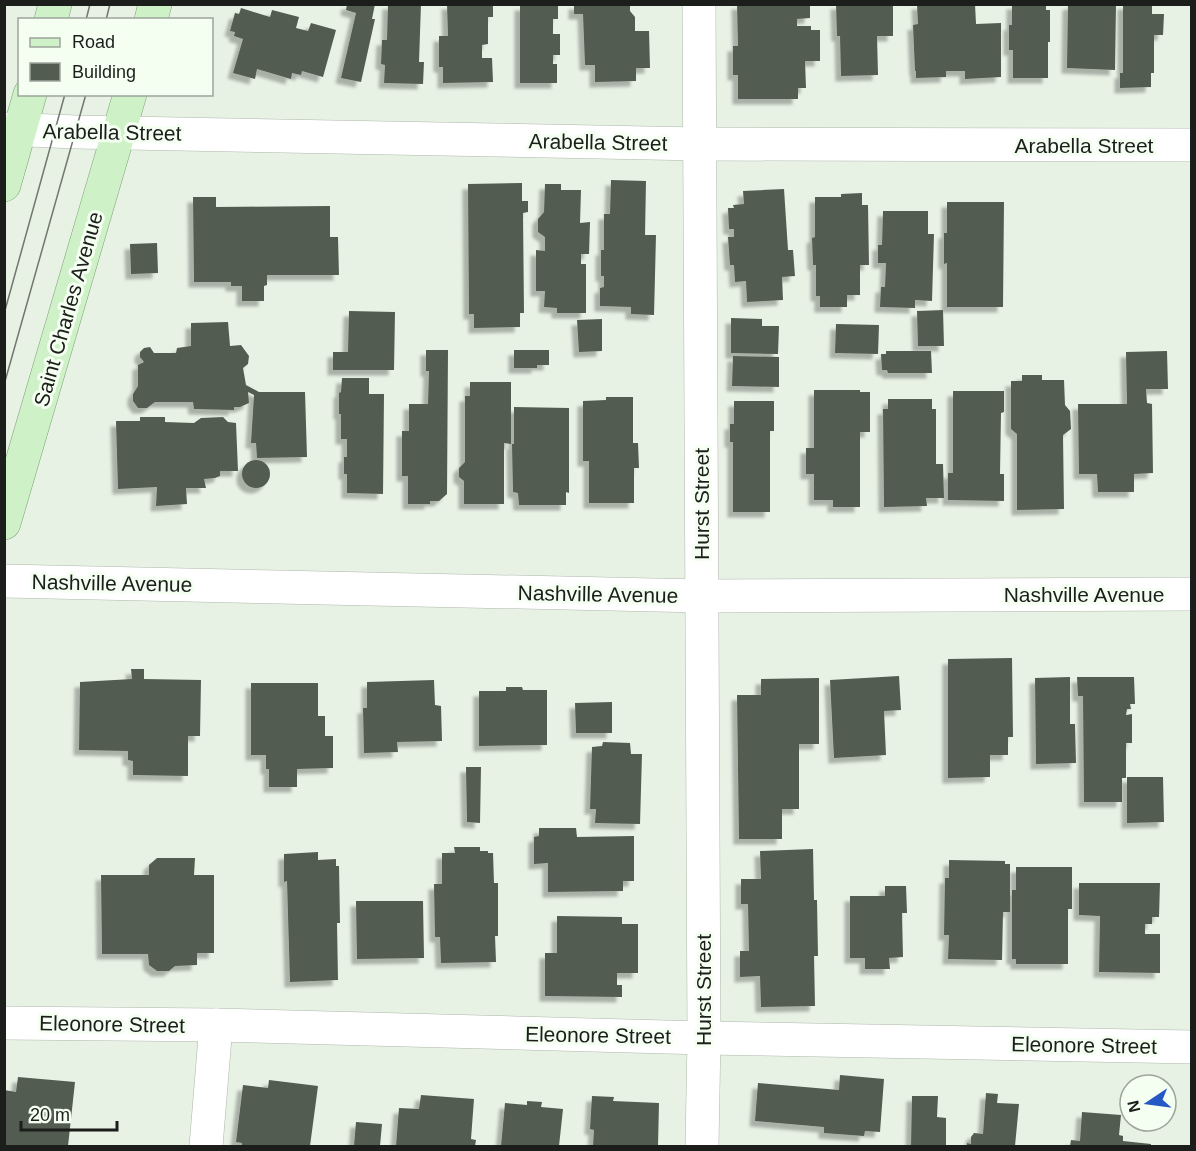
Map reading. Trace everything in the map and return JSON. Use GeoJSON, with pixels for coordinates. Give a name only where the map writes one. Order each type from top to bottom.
{"type":"FeatureCollection","features":[{"type":"Feature","properties":{"kind":"main road"},"geometry":{"type":"LineString","coordinates":[[4,185],[12,129],[29,96]]}},
{"type":"Feature","properties":{"kind":"main road","name":"Saint Charles Avenue"},"geometry":{"type":"LineString","coordinates":[[4,523],[129,96]]}},
{"type":"Feature","properties":{"kind":"street","name":"Hurst Street"},"geometry":{"type":"LineString","coordinates":[[699,4],[704,1038],[702,1146]]}},
{"type":"Feature","properties":{"kind":"street","name":"Arabella Street"},"geometry":{"type":"LineString","coordinates":[[12,129],[700,144],[1191,145]]}},
{"type":"Feature","properties":{"kind":"street","name":"Nashville Avenue"},"geometry":{"type":"LineString","coordinates":[[4,581],[702,596],[1191,594]]}},
{"type":"Feature","properties":{"kind":"street","name":"Eleonore Street"},"geometry":{"type":"LineString","coordinates":[[4,1023],[216,1025],[704,1038],[1191,1047]]}},
{"type":"Feature","properties":{"kind":"street"},"geometry":{"type":"LineString","coordinates":[[206,1146],[216,1025]]}},
{"type":"Feature","properties":{"kind":"building"},"geometry":{"type":"Polygon","coordinates":[[[347,4],[375,4],[372,19],[375,19],[361,82],[341,78],[356,13],[346,10],[347,4]]]}},
{"type":"Feature","properties":{"kind":"building"},"geometry":{"type":"Polygon","coordinates":[[[388,4],[421,4],[419,62],[424,62],[423,84],[384,83],[385,65],[381,64],[382,40],[387,40],[388,4]]]}},
{"type":"Feature","properties":{"kind":"building"},"geometry":{"type":"Polygon","coordinates":[[[447,4],[493,4],[493,17],[488,17],[488,44],[482,45],[482,58],[492,58],[493,82],[443,83],[443,67],[439,67],[439,36],[448,36],[447,4]]]}},
{"type":"Feature","properties":{"kind":"building"},"geometry":{"type":"Polygon","coordinates":[[[574,4],[630,4],[630,11],[635,17],[635,31],[649,31],[650,68],[636,68],[636,81],[595,82],[595,65],[585,65],[583,14],[574,14],[574,4]]]}},
{"type":"Feature","properties":{"kind":"building"},"geometry":{"type":"Polygon","coordinates":[[[737,4],[810,4],[810,18],[797,19],[797,26],[811,26],[811,30],[820,30],[820,61],[805,61],[806,88],[798,88],[798,99],[738,99],[738,75],[733,75],[733,46],[738,46],[737,4]]]}},
{"type":"Feature","properties":{"kind":"building"},"geometry":{"type":"Polygon","coordinates":[[[836,4],[893,4],[893,36],[877,36],[878,75],[841,76],[836,4]]]}},
{"type":"Feature","properties":{"kind":"building"},"geometry":{"type":"Polygon","coordinates":[[[917,4],[975,4],[976,24],[1001,23],[1001,77],[965,79],[965,71],[946,71],[946,77],[916,78],[913,25],[918,24],[917,4]]]}},
{"type":"Feature","properties":{"kind":"building"},"geometry":{"type":"Polygon","coordinates":[[[1012,4],[1046,4],[1046,10],[1050,10],[1048,78],[1013,78],[1013,50],[1009,50],[1012,4]]]}},
{"type":"Feature","properties":{"kind":"building"},"geometry":{"type":"Polygon","coordinates":[[[1116,4],[1115,70],[1067,68],[1068,5],[1116,4]]]}},
{"type":"Feature","properties":{"kind":"building"},"geometry":{"type":"Polygon","coordinates":[[[1123,4],[1152,4],[1152,14],[1164,14],[1163,35],[1154,35],[1154,73],[1151,73],[1151,87],[1120,88],[1120,73],[1123,73],[1123,4]]]}},
{"type":"Feature","properties":{"kind":"building"},"geometry":{"type":"Polygon","coordinates":[[[520,5],[558,5],[558,19],[553,19],[553,34],[560,34],[560,55],[553,55],[553,64],[557,64],[557,83],[520,83],[520,5]]]}},
{"type":"Feature","properties":{"kind":"building"},"geometry":{"type":"Polygon","coordinates":[[[241,8],[270,17],[272,10],[299,17],[296,28],[308,31],[311,23],[336,30],[323,77],[302,71],[301,75],[292,73],[291,79],[257,69],[255,79],[233,73],[243,39],[234,36],[235,32],[230,31],[235,13],[239,14],[241,8]]]}},
{"type":"Feature","properties":{"kind":"building"},"geometry":{"type":"Polygon","coordinates":[[[611,180],[646,181],[645,235],[656,235],[654,315],[631,314],[631,307],[600,306],[600,288],[604,287],[604,276],[601,276],[601,250],[604,250],[604,214],[610,214],[611,180]]]}},
{"type":"Feature","properties":{"kind":"building"},"geometry":{"type":"Polygon","coordinates":[[[522,183],[522,201],[528,201],[528,212],[523,213],[524,313],[520,313],[520,327],[474,328],[474,314],[469,314],[468,184],[522,183]]]}},
{"type":"Feature","properties":{"kind":"building"},"geometry":{"type":"Polygon","coordinates":[[[545,184],[561,184],[561,190],[581,190],[580,223],[590,222],[589,254],[581,254],[581,264],[586,264],[586,313],[557,313],[557,308],[544,307],[545,291],[536,291],[536,250],[545,251],[545,237],[538,232],[538,219],[544,212],[545,184]]]}},
{"type":"Feature","properties":{"kind":"building"},"geometry":{"type":"Polygon","coordinates":[[[784,189],[788,250],[793,250],[795,276],[782,277],[783,300],[747,302],[746,281],[735,282],[734,265],[730,265],[728,237],[734,237],[734,229],[729,229],[728,208],[744,204],[743,191],[784,189]]]}},
{"type":"Feature","properties":{"kind":"building"},"geometry":{"type":"Polygon","coordinates":[[[862,193],[862,205],[868,205],[869,265],[860,265],[860,295],[847,295],[847,307],[820,307],[820,296],[816,296],[816,265],[813,265],[815,197],[841,197],[841,194],[862,193]]]}},
{"type":"Feature","properties":{"kind":"building"},"geometry":{"type":"Polygon","coordinates":[[[193,197],[216,197],[216,207],[330,206],[330,237],[338,237],[339,275],[267,275],[264,301],[242,301],[242,286],[231,286],[231,282],[194,282],[193,197]]]}},
{"type":"Feature","properties":{"kind":"building"},"geometry":{"type":"Polygon","coordinates":[[[947,202],[1004,202],[1003,307],[947,307],[944,233],[947,233],[947,202]]]}},
{"type":"Feature","properties":{"kind":"building"},"geometry":{"type":"Polygon","coordinates":[[[883,211],[928,211],[928,234],[934,234],[932,301],[915,300],[915,308],[880,307],[881,287],[885,287],[886,263],[878,263],[878,245],[882,245],[883,211]]]}},
{"type":"Feature","properties":{"kind":"building"},"geometry":{"type":"Polygon","coordinates":[[[157,243],[158,273],[131,274],[130,244],[157,243]]]}},
{"type":"Feature","properties":{"kind":"building"},"geometry":{"type":"Polygon","coordinates":[[[943,310],[944,346],[918,346],[917,311],[943,310]]]}},
{"type":"Feature","properties":{"kind":"building"},"geometry":{"type":"Polygon","coordinates":[[[349,311],[395,312],[394,370],[333,370],[333,352],[348,352],[349,311]]]}},
{"type":"Feature","properties":{"kind":"building"},"geometry":{"type":"Polygon","coordinates":[[[731,318],[762,319],[762,326],[779,326],[778,354],[731,353],[731,318]]]}},
{"type":"Feature","properties":{"kind":"building"},"geometry":{"type":"Polygon","coordinates":[[[602,319],[602,351],[579,352],[577,320],[602,319]]]}},
{"type":"Feature","properties":{"kind":"building"},"geometry":{"type":"Polygon","coordinates":[[[228,322],[230,346],[241,345],[249,356],[248,364],[243,368],[246,385],[259,392],[305,392],[307,457],[257,458],[256,443],[251,443],[254,395],[248,392],[249,403],[234,407],[234,410],[194,409],[193,402],[155,402],[147,408],[138,408],[133,401],[133,394],[138,386],[138,365],[144,362],[140,357],[140,352],[144,348],[150,347],[154,353],[176,353],[177,348],[191,346],[191,323],[228,322]]]}},
{"type":"Feature","properties":{"kind":"building"},"geometry":{"type":"Polygon","coordinates":[[[836,324],[879,325],[878,354],[835,353],[836,324]]]}},
{"type":"Feature","properties":{"kind":"building"},"geometry":{"type":"Polygon","coordinates":[[[426,350],[448,350],[447,494],[439,501],[430,501],[430,504],[408,504],[408,476],[402,476],[402,431],[409,431],[409,404],[428,404],[429,371],[426,371],[426,350]]]}},
{"type":"Feature","properties":{"kind":"building"},"geometry":{"type":"Polygon","coordinates":[[[514,350],[549,350],[549,365],[537,365],[537,368],[514,368],[514,350]]]}},
{"type":"Feature","properties":{"kind":"building"},"geometry":{"type":"Polygon","coordinates":[[[886,351],[931,351],[932,373],[888,373],[887,370],[882,370],[881,354],[886,354],[886,351]]]}},
{"type":"Feature","properties":{"kind":"building"},"geometry":{"type":"Polygon","coordinates":[[[1167,351],[1168,389],[1146,389],[1147,403],[1152,404],[1153,473],[1134,474],[1134,492],[1098,492],[1097,474],[1079,474],[1078,404],[1127,404],[1126,352],[1167,351]]]}},
{"type":"Feature","properties":{"kind":"building"},"geometry":{"type":"Polygon","coordinates":[[[733,356],[779,357],[779,387],[732,386],[733,356]]]}},
{"type":"Feature","properties":{"kind":"building"},"geometry":{"type":"Polygon","coordinates":[[[1022,375],[1042,375],[1042,380],[1064,380],[1065,405],[1070,411],[1071,429],[1063,435],[1064,509],[1017,510],[1017,434],[1011,429],[1011,381],[1022,381],[1022,375]]]}},
{"type":"Feature","properties":{"kind":"building"},"geometry":{"type":"Polygon","coordinates":[[[342,378],[369,378],[369,394],[384,394],[383,494],[347,493],[344,457],[347,457],[347,439],[341,439],[341,414],[339,414],[342,378]]]}},
{"type":"Feature","properties":{"kind":"building"},"geometry":{"type":"Polygon","coordinates":[[[470,382],[511,382],[511,444],[504,443],[504,504],[464,504],[464,481],[459,477],[459,468],[465,462],[465,396],[470,396],[470,382]]]}},
{"type":"Feature","properties":{"kind":"building"},"geometry":{"type":"Polygon","coordinates":[[[814,390],[870,392],[870,432],[860,432],[860,507],[833,507],[833,500],[814,500],[814,474],[806,474],[806,448],[814,448],[814,390]]]}},
{"type":"Feature","properties":{"kind":"building"},"geometry":{"type":"Polygon","coordinates":[[[953,391],[1004,391],[1004,412],[1001,413],[1000,474],[1004,474],[1004,501],[948,500],[948,473],[953,473],[953,391]]]}},
{"type":"Feature","properties":{"kind":"building"},"geometry":{"type":"Polygon","coordinates":[[[606,397],[633,397],[633,443],[638,443],[639,468],[634,468],[634,503],[589,503],[589,461],[583,461],[583,401],[606,400],[606,397]]]}},
{"type":"Feature","properties":{"kind":"building"},"geometry":{"type":"Polygon","coordinates":[[[888,399],[932,399],[932,409],[936,409],[936,464],[943,464],[944,498],[926,498],[927,506],[884,507],[883,409],[888,409],[888,399]]]}},
{"type":"Feature","properties":{"kind":"building"},"geometry":{"type":"Polygon","coordinates":[[[734,401],[774,401],[774,431],[770,431],[770,512],[733,512],[733,442],[730,442],[730,424],[734,424],[734,401]]]}},
{"type":"Feature","properties":{"kind":"building"},"geometry":{"type":"Polygon","coordinates":[[[514,407],[569,408],[569,493],[566,492],[566,505],[519,505],[518,493],[513,492],[514,407]]]}},
{"type":"Feature","properties":{"kind":"building"},"geometry":{"type":"Polygon","coordinates":[[[140,417],[165,417],[165,422],[194,423],[201,418],[223,417],[228,422],[236,423],[238,471],[220,471],[220,476],[204,479],[206,488],[186,488],[187,504],[156,506],[157,487],[118,489],[116,421],[140,421],[140,417]]]}},
{"type":"Feature","properties":{"kind":"building"},"geometry":{"type":"Polygon","coordinates":[[[256,460],[266,464],[270,474],[266,484],[256,488],[246,484],[242,474],[246,464],[256,460]]]}},
{"type":"Feature","properties":{"kind":"building"},"geometry":{"type":"Polygon","coordinates":[[[1012,658],[1013,737],[1008,737],[1008,755],[990,755],[990,777],[948,778],[948,659],[1012,658]]]}},
{"type":"Feature","properties":{"kind":"building"},"geometry":{"type":"Polygon","coordinates":[[[131,669],[144,669],[144,679],[201,680],[200,736],[188,736],[188,776],[133,775],[133,761],[128,760],[128,751],[79,750],[80,682],[132,679],[131,669]]]}},
{"type":"Feature","properties":{"kind":"building"},"geometry":{"type":"Polygon","coordinates":[[[899,676],[901,710],[884,711],[886,755],[834,758],[830,680],[899,676]]]}},
{"type":"Feature","properties":{"kind":"building"},"geometry":{"type":"Polygon","coordinates":[[[1070,677],[1070,724],[1075,724],[1076,763],[1036,764],[1035,678],[1070,677]]]}},
{"type":"Feature","properties":{"kind":"building"},"geometry":{"type":"Polygon","coordinates":[[[1077,677],[1134,677],[1135,704],[1130,704],[1131,709],[1127,709],[1126,715],[1132,714],[1132,743],[1126,743],[1126,778],[1122,778],[1122,802],[1084,802],[1083,696],[1078,696],[1077,677]]]}},
{"type":"Feature","properties":{"kind":"building"},"geometry":{"type":"Polygon","coordinates":[[[819,678],[819,744],[799,744],[799,809],[782,809],[782,839],[739,839],[737,695],[761,695],[761,679],[819,678]]]}},
{"type":"Feature","properties":{"kind":"building"},"geometry":{"type":"Polygon","coordinates":[[[434,680],[435,705],[441,706],[442,741],[397,742],[398,752],[364,753],[363,708],[367,708],[367,682],[434,680]]]}},
{"type":"Feature","properties":{"kind":"building"},"geometry":{"type":"Polygon","coordinates":[[[251,683],[318,683],[318,716],[325,716],[325,736],[333,736],[333,768],[297,769],[297,787],[269,787],[266,755],[251,755],[251,683]]]}},
{"type":"Feature","properties":{"kind":"building"},"geometry":{"type":"Polygon","coordinates":[[[506,687],[547,690],[547,745],[479,746],[479,691],[506,691],[506,687]]]}},
{"type":"Feature","properties":{"kind":"building"},"geometry":{"type":"Polygon","coordinates":[[[612,702],[612,733],[576,733],[575,703],[612,702]]]}},
{"type":"Feature","properties":{"kind":"building"},"geometry":{"type":"Polygon","coordinates":[[[603,742],[630,743],[631,754],[642,754],[640,824],[595,823],[596,809],[590,809],[592,747],[602,746],[603,742]]]}},
{"type":"Feature","properties":{"kind":"building"},"geometry":{"type":"Polygon","coordinates":[[[466,767],[481,767],[480,823],[467,822],[466,767]]]}},
{"type":"Feature","properties":{"kind":"building"},"geometry":{"type":"Polygon","coordinates":[[[1127,777],[1163,777],[1164,822],[1127,823],[1127,777]]]}},
{"type":"Feature","properties":{"kind":"building"},"geometry":{"type":"Polygon","coordinates":[[[539,828],[576,828],[577,837],[634,836],[634,881],[623,881],[623,891],[548,892],[548,863],[534,864],[534,837],[539,836],[539,828]]]}},
{"type":"Feature","properties":{"kind":"building"},"geometry":{"type":"Polygon","coordinates":[[[454,847],[480,847],[480,851],[493,853],[494,883],[498,883],[496,962],[441,963],[440,937],[435,937],[434,884],[442,884],[442,853],[455,853],[454,847]]]}},
{"type":"Feature","properties":{"kind":"building"},"geometry":{"type":"Polygon","coordinates":[[[813,849],[818,956],[814,956],[815,1006],[761,1007],[760,976],[740,977],[740,951],[749,951],[748,904],[741,904],[741,879],[761,879],[760,851],[813,849]]]}},
{"type":"Feature","properties":{"kind":"building"},"geometry":{"type":"Polygon","coordinates":[[[318,852],[318,860],[336,859],[336,866],[339,866],[338,980],[290,982],[284,854],[318,852]]]}},
{"type":"Feature","properties":{"kind":"building"},"geometry":{"type":"Polygon","coordinates":[[[157,858],[195,858],[194,875],[214,875],[214,953],[197,953],[197,965],[175,966],[169,971],[157,971],[149,965],[148,954],[102,954],[101,875],[149,875],[149,865],[157,858]]]}},
{"type":"Feature","properties":{"kind":"building"},"geometry":{"type":"Polygon","coordinates":[[[949,860],[1005,861],[1005,864],[1010,864],[1010,912],[1003,912],[1002,960],[948,959],[949,935],[944,935],[945,878],[949,878],[949,860]]]}},
{"type":"Feature","properties":{"kind":"building"},"geometry":{"type":"Polygon","coordinates":[[[1016,867],[1072,867],[1072,909],[1068,909],[1068,964],[1016,964],[1016,959],[1012,959],[1012,890],[1016,890],[1016,867]]]}},
{"type":"Feature","properties":{"kind":"building"},"geometry":{"type":"Polygon","coordinates":[[[1079,883],[1160,883],[1159,917],[1152,917],[1152,924],[1145,924],[1145,934],[1160,934],[1160,973],[1099,972],[1100,916],[1079,915],[1079,883]]]}},
{"type":"Feature","properties":{"kind":"building"},"geometry":{"type":"Polygon","coordinates":[[[885,886],[906,886],[907,913],[902,913],[903,957],[889,958],[890,969],[865,969],[865,958],[850,958],[850,896],[885,896],[885,886]]]}},
{"type":"Feature","properties":{"kind":"building"},"geometry":{"type":"Polygon","coordinates":[[[356,901],[423,901],[424,958],[357,959],[356,901]]]}},
{"type":"Feature","properties":{"kind":"building"},"geometry":{"type":"Polygon","coordinates":[[[557,916],[622,917],[622,924],[638,924],[638,973],[617,973],[617,985],[622,985],[622,997],[545,996],[545,953],[557,953],[557,916]]]}},
{"type":"Feature","properties":{"kind":"building"},"geometry":{"type":"Polygon","coordinates":[[[840,1075],[884,1079],[880,1132],[865,1131],[864,1136],[824,1133],[824,1127],[755,1121],[758,1083],[839,1090],[840,1075]]]}},
{"type":"Feature","properties":{"kind":"building"},"geometry":{"type":"Polygon","coordinates":[[[18,1077],[75,1082],[68,1146],[4,1146],[4,1090],[16,1092],[18,1077]]]}},
{"type":"Feature","properties":{"kind":"building"},"geometry":{"type":"Polygon","coordinates":[[[269,1080],[318,1086],[310,1146],[242,1146],[242,1143],[236,1142],[243,1085],[268,1088],[269,1080]]]}},
{"type":"Feature","properties":{"kind":"building"},"geometry":{"type":"Polygon","coordinates":[[[986,1093],[998,1094],[997,1103],[1019,1104],[1015,1146],[967,1146],[967,1143],[971,1144],[971,1137],[974,1133],[983,1134],[986,1093]]]}},
{"type":"Feature","properties":{"kind":"building"},"geometry":{"type":"Polygon","coordinates":[[[421,1095],[474,1099],[471,1139],[476,1140],[475,1146],[396,1146],[399,1108],[419,1109],[421,1095]]]}},
{"type":"Feature","properties":{"kind":"building"},"geometry":{"type":"Polygon","coordinates":[[[592,1096],[614,1097],[613,1101],[659,1103],[658,1146],[593,1146],[594,1130],[590,1129],[592,1096]]]}},
{"type":"Feature","properties":{"kind":"building"},"geometry":{"type":"Polygon","coordinates":[[[912,1096],[938,1096],[937,1117],[946,1118],[946,1146],[911,1146],[912,1096]]]}},
{"type":"Feature","properties":{"kind":"building"},"geometry":{"type":"Polygon","coordinates":[[[527,1101],[542,1102],[541,1107],[563,1109],[559,1146],[501,1146],[505,1103],[527,1105],[527,1101]]]}},
{"type":"Feature","properties":{"kind":"building"},"geometry":{"type":"Polygon","coordinates":[[[1082,1112],[1118,1115],[1118,1133],[1123,1136],[1123,1141],[1151,1144],[1151,1146],[1070,1146],[1071,1140],[1080,1141],[1082,1112]]]}},
{"type":"Feature","properties":{"kind":"building"},"geometry":{"type":"Polygon","coordinates":[[[356,1122],[382,1124],[380,1146],[354,1146],[356,1122]]]}},
{"type":"Feature","properties":{"kind":"tram line"},"geometry":{"type":"LineString","coordinates":[[86,18],[90,4]]}},
{"type":"Feature","properties":{"kind":"tram line"},"geometry":{"type":"LineString","coordinates":[[106,18],[110,4]]}},
{"type":"Feature","properties":{"kind":"tram line"},"geometry":{"type":"LineString","coordinates":[[4,314],[64,96]]}},
{"type":"Feature","properties":{"kind":"tram line"},"geometry":{"type":"LineString","coordinates":[[4,385],[85,96]]}}]}
